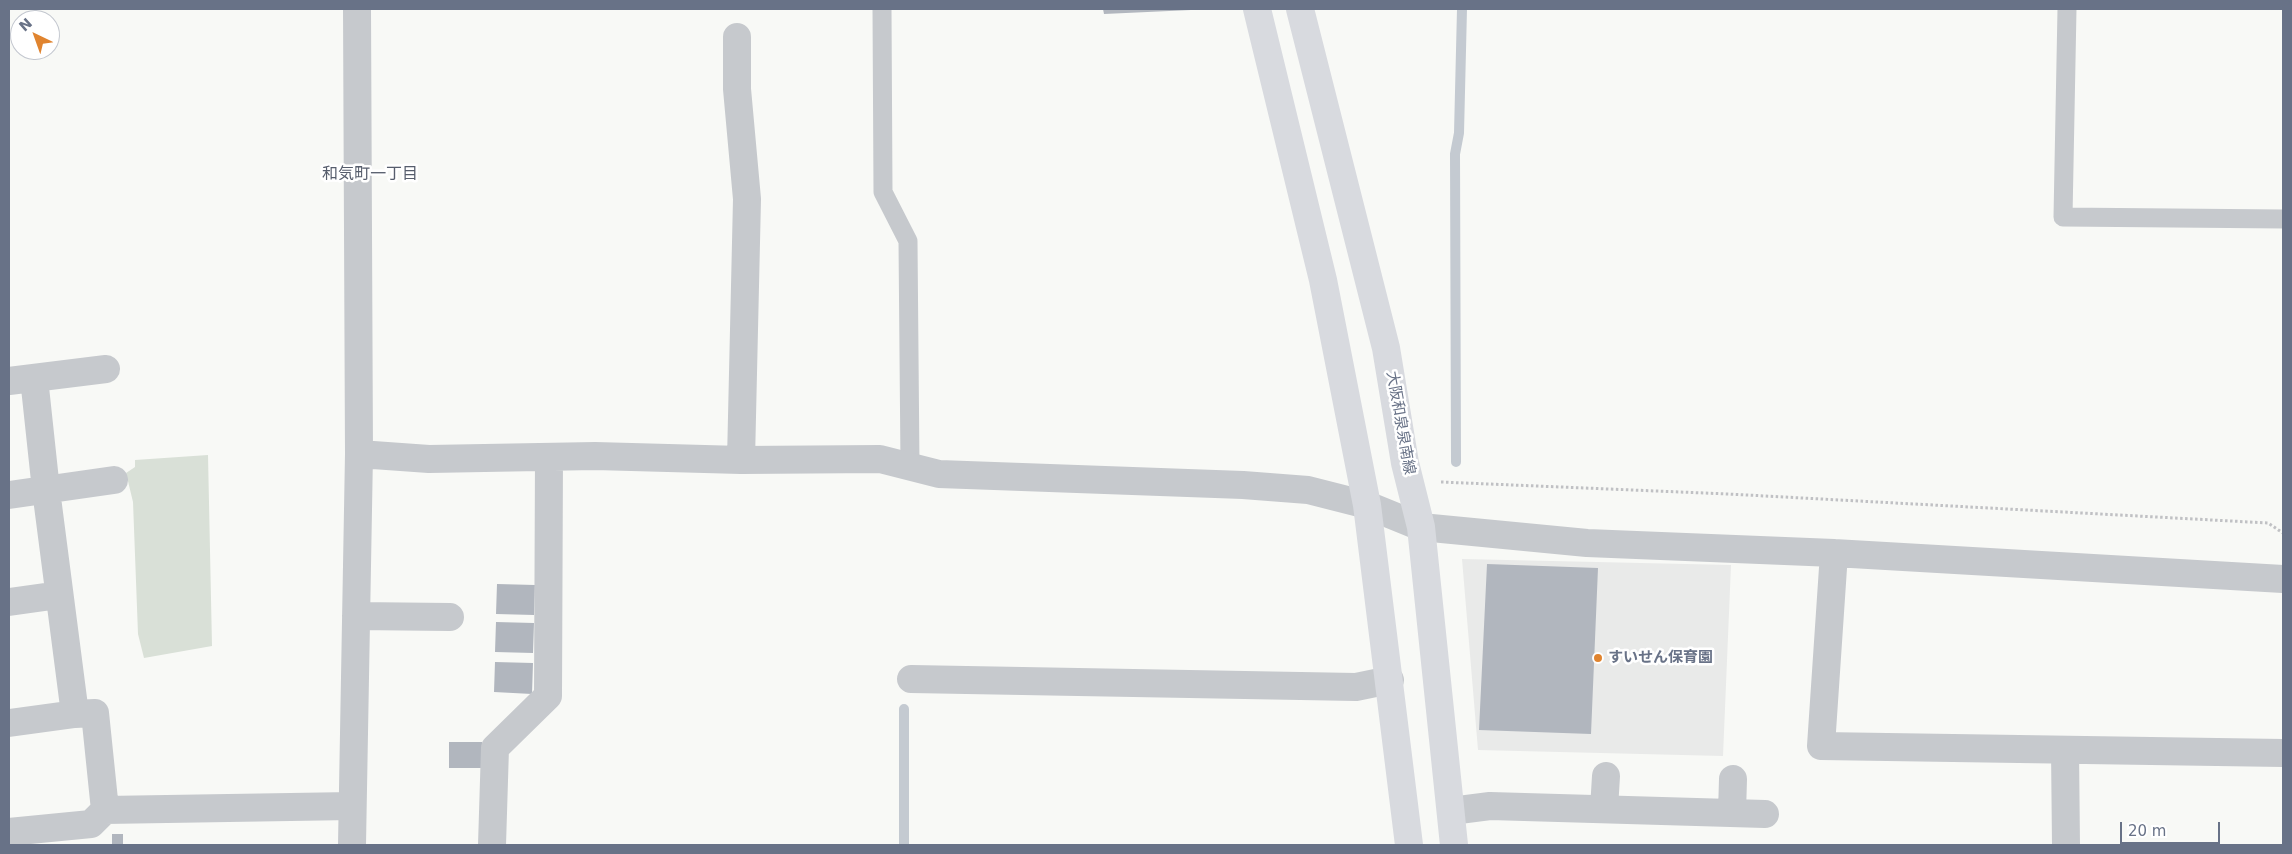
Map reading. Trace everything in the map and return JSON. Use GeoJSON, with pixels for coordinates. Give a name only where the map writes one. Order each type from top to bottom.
{"type":"FeatureCollection","features":[{"type":"Feature","properties":{"kind":"main road"},"geometry":{"type":"LineString","coordinates":[[1257,9],[1323,280],[1367,505],[1409,845]]}},
{"type":"Feature","properties":{"kind":"main road","name":"大阪和泉泉南線"},"geometry":{"type":"LineString","coordinates":[[1300,9],[1386,348],[1405,463],[1421,527],[1454,845]]}},
{"type":"Feature","properties":{"kind":"street"},"geometry":{"type":"LineString","coordinates":[[352,845],[359,454],[356,9]]}},
{"type":"Feature","properties":{"kind":"street"},"geometry":{"type":"LineString","coordinates":[[737,37],[737,89],[747,199],[741,460]]}},
{"type":"Feature","properties":{"kind":"street"},"geometry":{"type":"LineString","coordinates":[[75,714],[46,490],[21,379],[106,368]]}},
{"type":"Feature","properties":{"kind":"street"},"geometry":{"type":"LineString","coordinates":[[359,454],[429,458],[880,459],[939,474],[1308,490],[1367,505],[1421,527],[1587,542],[2283,579]]}},
{"type":"Feature","properties":{"kind":"street"},"geometry":{"type":"LineString","coordinates":[[492,845],[494,748],[548,696],[549,457]]}},
{"type":"Feature","properties":{"kind":"street"},"geometry":{"type":"LineString","coordinates":[[9,495],[114,480]]}},
{"type":"Feature","properties":{"kind":"street"},"geometry":{"type":"LineString","coordinates":[[1834,554],[1821,746],[2283,754]]}},
{"type":"Feature","properties":{"kind":"street"},"geometry":{"type":"LineString","coordinates":[[9,602],[59,595]]}},
{"type":"Feature","properties":{"kind":"street"},"geometry":{"type":"LineString","coordinates":[[356,616],[450,617]]}},
{"type":"Feature","properties":{"kind":"street"},"geometry":{"type":"LineString","coordinates":[[911,679],[1356,687],[1390,680]]}},
{"type":"Feature","properties":{"kind":"street"},"geometry":{"type":"LineString","coordinates":[[9,723],[95,713],[105,810]]}},
{"type":"Feature","properties":{"kind":"street"},"geometry":{"type":"LineString","coordinates":[[2065,750],[2066,845]]}},
{"type":"Feature","properties":{"kind":"street"},"geometry":{"type":"LineString","coordinates":[[1604,809],[1606,776]]}},
{"type":"Feature","properties":{"kind":"street"},"geometry":{"type":"LineString","coordinates":[[1732,813],[1733,779]]}},
{"type":"Feature","properties":{"kind":"street"},"geometry":{"type":"LineString","coordinates":[[9,832],[91,824],[105,810],[352,806]]}},
{"type":"Feature","properties":{"kind":"street"},"geometry":{"type":"LineString","coordinates":[[1450,811],[1490,806],[1764,814]]}},
{"type":"Feature","properties":{"kind":"lane"},"geometry":{"type":"LineString","coordinates":[[882,9],[883,192],[908,240],[910,466]]}},
{"type":"Feature","properties":{"kind":"lane"},"geometry":{"type":"LineString","coordinates":[[2067,9],[2063,217],[2283,219]]}},
{"type":"Feature","properties":{"kind":"path"},"geometry":{"type":"LineString","coordinates":[[1434,482],[1728,494],[2268,523],[2283,533]]}},
{"type":"Feature","properties":{"kind":"shaded area"},"geometry":{"type":"Polygon","coordinates":[[[208,455],[212,646],[144,658],[138,634],[133,502],[126,473],[135,467],[135,460],[208,455]]]}},
{"type":"Feature","properties":{"kind":"shaded area","name":"すいせん保育園"},"geometry":{"type":"Polygon","coordinates":[[[1462,559],[1731,565],[1723,756],[1478,750],[1462,559]]]}},
{"type":"Feature","properties":{"kind":"building"},"geometry":{"type":"Polygon","coordinates":[[[1103,9],[1191,9],[1191,10],[1104,14],[1103,9]]]}},
{"type":"Feature","properties":{"kind":"building"},"geometry":{"type":"Polygon","coordinates":[[[1487,564],[1598,568],[1591,734],[1479,730],[1487,564]]]}},
{"type":"Feature","properties":{"kind":"building"},"geometry":{"type":"Polygon","coordinates":[[[497,584],[535,585],[534,615],[496,614],[497,584]]]}},
{"type":"Feature","properties":{"kind":"building"},"geometry":{"type":"Polygon","coordinates":[[[496,622],[534,623],[533,653],[495,652],[496,622]]]}},
{"type":"Feature","properties":{"kind":"building"},"geometry":{"type":"Polygon","coordinates":[[[495,662],[533,663],[532,694],[494,692],[495,662]]]}},
{"type":"Feature","properties":{"kind":"building"},"geometry":{"type":"Polygon","coordinates":[[[449,742],[482,742],[482,768],[449,768],[449,742]]]}},
{"type":"Feature","properties":{"kind":"building"},"geometry":{"type":"Polygon","coordinates":[[[112,834],[123,834],[123,845],[112,845],[112,834]]]}},
{"type":"Feature","properties":{"kind":"waterway"},"geometry":{"type":"LineString","coordinates":[[1456,462],[1455,154],[1459,133],[1462,9]]}},
{"type":"Feature","properties":{"kind":"waterway"},"geometry":{"type":"LineString","coordinates":[[904,709],[904,845]]}},
{"type":"Feature","properties":{"kind":"place","name":"すいせん保育園"},"geometry":{"type":"Point","coordinates":[1598,658]}},
{"type":"Feature","properties":{"kind":"district","name":"和気町一丁目"},"geometry":{"type":"Point","coordinates":[370,175]}}]}
